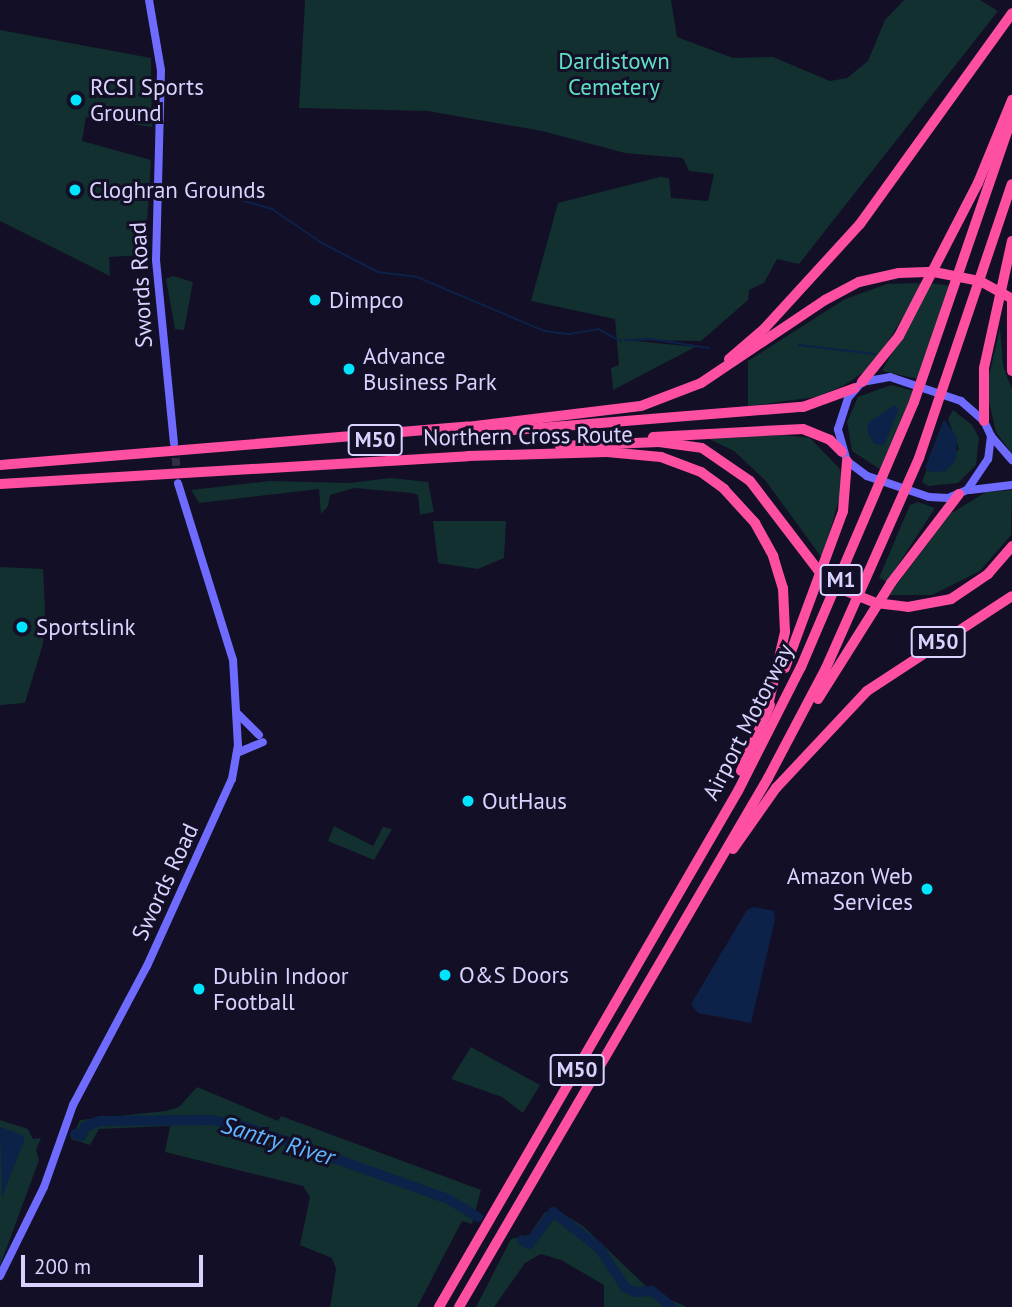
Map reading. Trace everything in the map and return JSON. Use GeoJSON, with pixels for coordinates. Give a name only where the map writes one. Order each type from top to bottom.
{"type":"FeatureCollection","features":[{"type":"Feature","properties":{"kind":"highway"},"geometry":{"type":"LineString","coordinates":[[618,408],[698,377],[732,357],[765,328],[860,224],[1012,13]]}},
{"type":"Feature","properties":{"kind":"highway"},"geometry":{"type":"LineString","coordinates":[[859,385],[899,336],[978,183],[1012,100]]}},
{"type":"Feature","properties":{"kind":"highway","name":"Airport Motorway"},"geometry":{"type":"LineString","coordinates":[[439,1307],[696,864],[762,743],[856,546],[914,402],[1012,117]]}},
{"type":"Feature","properties":{"kind":"highway","name":"Airport Motorway"},"geometry":{"type":"LineString","coordinates":[[459,1307],[768,778],[855,608],[919,458],[1012,184]]}},
{"type":"Feature","properties":{"kind":"highway"},"geometry":{"type":"LineString","coordinates":[[984,421],[984,368],[1012,241]]}},
{"type":"Feature","properties":{"kind":"highway","name":"M50"},"geometry":{"type":"LineString","coordinates":[[0,465],[508,423],[655,402],[701,383],[836,293],[899,273],[966,277],[1012,300]]}},
{"type":"Feature","properties":{"kind":"highway"},"geometry":{"type":"LineString","coordinates":[[1012,300],[1012,371]]}},
{"type":"Feature","properties":{"kind":"highway","name":"M50"},"geometry":{"type":"LineString","coordinates":[[185,451],[484,434],[803,407],[859,385]]}},
{"type":"Feature","properties":{"kind":"highway","name":"M50"},"geometry":{"type":"LineString","coordinates":[[361,461],[788,428],[815,432],[845,457]]}},
{"type":"Feature","properties":{"kind":"highway"},"geometry":{"type":"LineString","coordinates":[[594,444],[659,442],[702,447],[750,481],[800,551],[846,591],[876,603],[908,607],[961,594],[996,567],[1012,546]]}},
{"type":"Feature","properties":{"kind":"highway","name":"Northern Cross Route"},"geometry":{"type":"LineString","coordinates":[[0,484],[361,461],[607,452],[661,457],[701,472],[724,489],[755,523],[780,575],[786,616],[783,652],[767,710]]}},
{"type":"Feature","properties":{"kind":"highway"},"geometry":{"type":"LineString","coordinates":[[767,710],[843,512],[845,457]]}},
{"type":"Feature","properties":{"kind":"highway"},"geometry":{"type":"LineString","coordinates":[[768,778],[865,621],[963,492]]}},
{"type":"Feature","properties":{"kind":"highway","name":"M50"},"geometry":{"type":"LineString","coordinates":[[699,898],[776,788],[867,691],[1012,596]]}},
{"type":"Feature","properties":{"kind":"highway","name":"M50"},"geometry":{"type":"LineString","coordinates":[[696,864],[767,710]]}},
{"type":"Feature","properties":{"kind":"main road","name":"Swords Road"},"geometry":{"type":"LineString","coordinates":[[149,0],[161,77],[157,279],[174,443]]}},
{"type":"Feature","properties":{"kind":"main road"},"geometry":{"type":"LineString","coordinates":[[1012,460],[990,436],[984,421],[961,401],[904,379],[878,376],[859,385],[839,418],[845,457],[867,476],[936,498],[1012,485]]}},
{"type":"Feature","properties":{"kind":"main road"},"geometry":{"type":"LineString","coordinates":[[963,492],[983,473],[990,436]]}},
{"type":"Feature","properties":{"kind":"main road","name":"Swords Road"},"geometry":{"type":"LineString","coordinates":[[0,1276],[44,1187],[73,1105],[199,855],[226,795],[237,753],[237,713],[228,636],[189,529],[178,483]]}},
{"type":"Feature","properties":{"kind":"main road"},"geometry":{"type":"LineString","coordinates":[[237,713],[261,738],[237,753]]}},
{"type":"Feature","properties":{"kind":"green space","name":"Dardistown Cemetery"},"geometry":{"type":"Polygon","coordinates":[[[305,0],[671,0],[677,37],[733,58],[773,57],[830,81],[847,78],[868,61],[885,20],[904,0],[980,0],[998,11],[799,264],[777,259],[764,283],[749,290],[748,300],[701,341],[627,340],[695,347],[613,390],[611,368],[619,365],[615,319],[531,301],[558,203],[660,177],[669,178],[671,198],[708,201],[714,174],[689,171],[683,158],[625,153],[542,131],[428,111],[299,108],[305,0]]]}},
{"type":"Feature","properties":{"kind":"green space"},"geometry":{"type":"Polygon","coordinates":[[[0,30],[151,58],[152,127],[86,117],[82,141],[151,160],[145,255],[109,257],[110,276],[0,221],[0,30]]]}},
{"type":"Feature","properties":{"kind":"green space"},"geometry":{"type":"Polygon","coordinates":[[[173,276],[193,282],[184,330],[175,329],[166,279],[173,276]]]}},
{"type":"Feature","properties":{"kind":"green space"},"geometry":{"type":"Polygon","coordinates":[[[923,283],[879,357],[864,372],[843,386],[816,397],[748,406],[748,361],[845,299],[887,284],[923,283]]]}},
{"type":"Feature","properties":{"kind":"green space"},"geometry":{"type":"Polygon","coordinates":[[[930,283],[952,286],[918,379],[882,371],[930,283]]]}},
{"type":"Feature","properties":{"kind":"green space"},"geometry":{"type":"Polygon","coordinates":[[[1000,328],[1003,366],[1012,389],[1012,454],[996,432],[986,389],[1000,328]]]}},
{"type":"Feature","properties":{"kind":"green space"},"geometry":{"type":"Polygon","coordinates":[[[891,385],[914,391],[881,470],[852,451],[847,422],[858,397],[891,385]]]}},
{"type":"Feature","properties":{"kind":"green space"},"geometry":{"type":"Polygon","coordinates":[[[953,410],[972,425],[979,438],[976,465],[958,483],[928,486],[922,482],[927,469],[932,472],[959,449],[948,419],[953,410]]]}},
{"type":"Feature","properties":{"kind":"green space"},"geometry":{"type":"Polygon","coordinates":[[[783,435],[810,438],[840,469],[843,486],[822,558],[765,480],[734,451],[709,439],[783,435]]]}},
{"type":"Feature","properties":{"kind":"green space"},"geometry":{"type":"Polygon","coordinates":[[[391,478],[428,482],[434,512],[413,516],[420,514],[418,495],[412,493],[354,488],[330,495],[328,506],[321,514],[319,489],[199,503],[191,490],[270,481],[349,483],[391,478]]]}},
{"type":"Feature","properties":{"kind":"green space"},"geometry":{"type":"Polygon","coordinates":[[[1012,490],[1011,535],[980,571],[932,595],[889,595],[950,514],[986,492],[1012,490]]]}},
{"type":"Feature","properties":{"kind":"green space"},"geometry":{"type":"Polygon","coordinates":[[[918,502],[935,508],[887,582],[879,578],[910,505],[918,502]]]}},
{"type":"Feature","properties":{"kind":"green space"},"geometry":{"type":"Polygon","coordinates":[[[433,521],[506,521],[504,558],[478,569],[438,563],[433,521]]]}},
{"type":"Feature","properties":{"kind":"green space","name":"Sportslink"},"geometry":{"type":"Polygon","coordinates":[[[0,567],[43,569],[43,644],[25,703],[0,705],[0,567]]]}},
{"type":"Feature","properties":{"kind":"green space"},"geometry":{"type":"Polygon","coordinates":[[[334,826],[373,846],[383,827],[392,829],[374,860],[328,841],[334,826]]]}},
{"type":"Feature","properties":{"kind":"green space"},"geometry":{"type":"Polygon","coordinates":[[[471,1047],[540,1085],[523,1113],[502,1097],[451,1079],[471,1047]]]}},
{"type":"Feature","properties":{"kind":"green space"},"geometry":{"type":"Polygon","coordinates":[[[197,1087],[278,1121],[281,1116],[481,1190],[472,1224],[462,1221],[417,1307],[330,1307],[336,1269],[332,1258],[300,1245],[310,1197],[303,1186],[165,1152],[170,1126],[99,1129],[90,1145],[71,1139],[80,1120],[166,1111],[179,1107],[197,1087]]]}},
{"type":"Feature","properties":{"kind":"green space"},"geometry":{"type":"Polygon","coordinates":[[[0,1120],[28,1129],[33,1139],[41,1138],[36,1150],[39,1160],[0,1266],[0,1120]]]}},
{"type":"Feature","properties":{"kind":"green space"},"geometry":{"type":"Polygon","coordinates":[[[545,1212],[568,1217],[583,1226],[651,1291],[687,1307],[604,1307],[604,1285],[561,1260],[541,1254],[525,1263],[494,1307],[476,1307],[511,1239],[529,1235],[545,1212]]]}},
{"type":"Feature","properties":{"kind":"water"},"geometry":{"type":"Polygon","coordinates":[[[895,405],[899,409],[884,445],[874,444],[867,431],[869,422],[895,405]]]}},
{"type":"Feature","properties":{"kind":"water"},"geometry":{"type":"Polygon","coordinates":[[[944,419],[957,438],[956,460],[946,471],[932,472],[925,468],[944,419]]]}},
{"type":"Feature","properties":{"kind":"water"},"geometry":{"type":"Polygon","coordinates":[[[754,907],[774,911],[775,919],[751,1023],[698,1013],[691,1004],[747,910],[754,907]]]}},
{"type":"Feature","properties":{"kind":"water"},"geometry":{"type":"Polygon","coordinates":[[[0,1127],[24,1136],[2,1197],[0,1127]]]}},
{"type":"Feature","properties":{"kind":"waterway"},"geometry":{"type":"LineString","coordinates":[[220,194],[272,209],[322,243],[378,272],[417,277],[544,331],[570,334],[598,329],[621,341]]}},
{"type":"Feature","properties":{"kind":"waterway"},"geometry":{"type":"LineString","coordinates":[[625,340],[652,339],[708,348]]}},
{"type":"Feature","properties":{"kind":"waterway"},"geometry":{"type":"LineString","coordinates":[[799,345],[874,354]]}},
{"type":"Feature","properties":{"kind":"waterway","name":"Santry River"},"geometry":{"type":"LineString","coordinates":[[75,1134],[81,1136],[85,1127],[100,1121],[211,1120],[247,1127],[448,1199],[478,1217]]}},
{"type":"Feature","properties":{"kind":"waterway","name":"Santry River"},"geometry":{"type":"LineString","coordinates":[[522,1240],[529,1244],[553,1212],[599,1248],[625,1287],[634,1292],[652,1291],[672,1307]]}},
{"type":"Feature","properties":{"kind":"tunnel"},"geometry":{"type":"LineString","coordinates":[[174,446],[178,478]]}},
{"type":"Feature","properties":{"kind":"place","name":"RCSI Sports Ground"},"geometry":{"type":"Point","coordinates":[76,100]}},
{"type":"Feature","properties":{"kind":"place","name":"Cloghran Grounds"},"geometry":{"type":"Point","coordinates":[75,190]}},
{"type":"Feature","properties":{"kind":"place","name":"Dimpco"},"geometry":{"type":"Point","coordinates":[315,300]}},
{"type":"Feature","properties":{"kind":"place","name":"Advance Business Park"},"geometry":{"type":"Point","coordinates":[349,369]}},
{"type":"Feature","properties":{"kind":"place","name":"Sportslink"},"geometry":{"type":"Point","coordinates":[22,627]}},
{"type":"Feature","properties":{"kind":"place","name":"OutHaus"},"geometry":{"type":"Point","coordinates":[468,801]}},
{"type":"Feature","properties":{"kind":"place","name":"Amazon Web Services"},"geometry":{"type":"Point","coordinates":[927,889]}},
{"type":"Feature","properties":{"kind":"place","name":"O&S Doors"},"geometry":{"type":"Point","coordinates":[445,975]}},
{"type":"Feature","properties":{"kind":"place","name":"Dublin Indoor Football"},"geometry":{"type":"Point","coordinates":[199,989]}}]}
